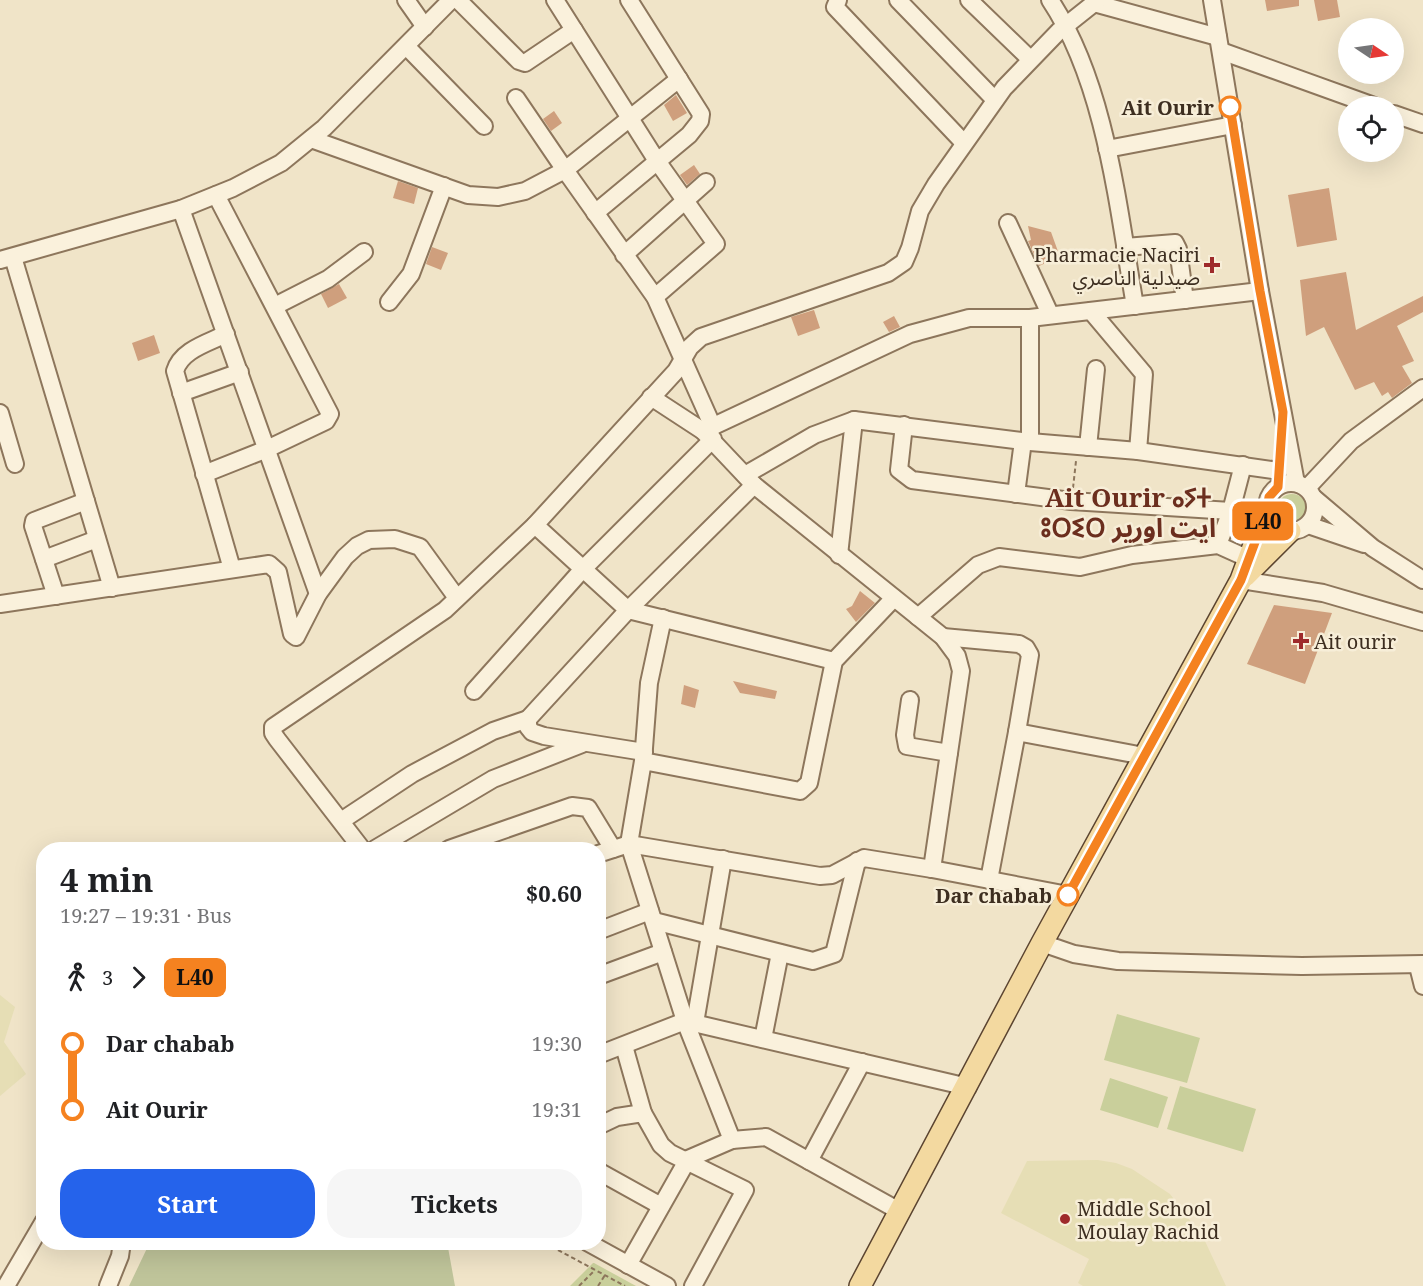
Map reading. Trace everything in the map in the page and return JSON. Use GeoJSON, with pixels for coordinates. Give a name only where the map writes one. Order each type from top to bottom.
{"type":"FeatureCollection","features":[{"type":"Feature","properties":{"kind":"main road"},"geometry":{"type":"LineString","coordinates":[[860,1286],[968,1087],[1042,943],[1241,580],[1267,510]]}},
{"type":"Feature","properties":{"kind":"main road"},"geometry":{"type":"LineString","coordinates":[[1241,580],[1299,528]]}},
{"type":"Feature","properties":{"kind":"street"},"geometry":{"type":"LineString","coordinates":[[406,0],[425,27]]}},
{"type":"Feature","properties":{"kind":"street"},"geometry":{"type":"LineString","coordinates":[[111,588],[86,501],[7,258],[181,209],[216,195],[281,163],[311,139],[451,0]]}},
{"type":"Feature","properties":{"kind":"street"},"geometry":{"type":"LineString","coordinates":[[458,0],[519,61],[525,63],[574,30]]}},
{"type":"Feature","properties":{"kind":"street"},"geometry":{"type":"LineString","coordinates":[[555,0],[629,119],[716,244],[655,297]]}},
{"type":"Feature","properties":{"kind":"street"},"geometry":{"type":"LineString","coordinates":[[595,213],[689,135],[700,121],[700,114],[629,0]]}},
{"type":"Feature","properties":{"kind":"street"},"geometry":{"type":"LineString","coordinates":[[898,0],[995,100]]}},
{"type":"Feature","properties":{"kind":"street"},"geometry":{"type":"LineString","coordinates":[[969,0],[1029,59]]}},
{"type":"Feature","properties":{"kind":"street"},"geometry":{"type":"LineString","coordinates":[[1050,0],[1067,25],[1080,56],[1107,149],[1136,306]]}},
{"type":"Feature","properties":{"kind":"street"},"geometry":{"type":"LineString","coordinates":[[1212,0],[1260,291],[1283,412],[1305,490],[1315,512],[1299,528]]}},
{"type":"Feature","properties":{"kind":"street"},"geometry":{"type":"LineString","coordinates":[[835,1],[835,7],[964,143]]}},
{"type":"Feature","properties":{"kind":"street"},"geometry":{"type":"LineString","coordinates":[[357,842],[277,739],[273,733],[273,727],[445,610],[536,525],[651,397],[683,360],[690,347],[701,338],[888,273],[904,262],[920,211],[995,100],[1029,59],[1096,2],[1220,44],[1349,96]]}},
{"type":"Feature","properties":{"kind":"street"},"geometry":{"type":"LineString","coordinates":[[406,46],[484,126]]}},
{"type":"Feature","properties":{"kind":"street"},"geometry":{"type":"LineString","coordinates":[[311,139],[468,195],[498,197],[525,191],[565,171],[679,79]]}},
{"type":"Feature","properties":{"kind":"street"},"geometry":{"type":"LineString","coordinates":[[516,98],[655,297],[683,360],[710,433]]}},
{"type":"Feature","properties":{"kind":"street"},"geometry":{"type":"LineString","coordinates":[[1404,117],[1423,124]]}},
{"type":"Feature","properties":{"kind":"street"},"geometry":{"type":"LineString","coordinates":[[1107,149],[1233,125]]}},
{"type":"Feature","properties":{"kind":"street"},"geometry":{"type":"LineString","coordinates":[[624,255],[706,182]]}},
{"type":"Feature","properties":{"kind":"street"},"geometry":{"type":"LineString","coordinates":[[389,302],[411,274],[444,186]]}},
{"type":"Feature","properties":{"kind":"street"},"geometry":{"type":"LineString","coordinates":[[204,474],[267,449],[326,421],[330,414],[216,195]]}},
{"type":"Feature","properties":{"kind":"street"},"geometry":{"type":"LineString","coordinates":[[181,209],[318,594]]}},
{"type":"Feature","properties":{"kind":"street"},"geometry":{"type":"LineString","coordinates":[[1008,223],[1050,315]]}},
{"type":"Feature","properties":{"kind":"street"},"geometry":{"type":"LineString","coordinates":[[1125,247],[1175,243],[1178,249],[1185,300]]}},
{"type":"Feature","properties":{"kind":"street"},"geometry":{"type":"LineString","coordinates":[[275,306],[328,279],[364,252]]}},
{"type":"Feature","properties":{"kind":"street"},"geometry":{"type":"LineString","coordinates":[[474,692],[582,570],[710,433],[910,333],[969,318],[1030,318],[1260,291]]}},
{"type":"Feature","properties":{"kind":"street"},"geometry":{"type":"LineString","coordinates":[[1091,311],[1144,374],[1138,451]]}},
{"type":"Feature","properties":{"kind":"street"},"geometry":{"type":"LineString","coordinates":[[1016,494],[1026,442],[1030,318]]}},
{"type":"Feature","properties":{"kind":"street"},"geometry":{"type":"LineString","coordinates":[[226,334],[187,353],[178,361],[175,371],[232,569]]}},
{"type":"Feature","properties":{"kind":"street"},"geometry":{"type":"LineString","coordinates":[[1082,446],[1096,369]]}},
{"type":"Feature","properties":{"kind":"street"},"geometry":{"type":"LineString","coordinates":[[181,393],[240,372]]}},
{"type":"Feature","properties":{"kind":"street"},"geometry":{"type":"LineString","coordinates":[[1305,490],[1351,441],[1423,388]]}},
{"type":"Feature","properties":{"kind":"street"},"geometry":{"type":"LineString","coordinates":[[651,397],[710,433],[750,480],[839,555],[943,637],[957,656],[961,671],[932,869]]}},
{"type":"Feature","properties":{"kind":"street"},"geometry":{"type":"LineString","coordinates":[[1283,412],[1278,479],[1269,497],[1267,510],[1275,525],[1299,528],[1373,548]]}},
{"type":"Feature","properties":{"kind":"street"},"geometry":{"type":"LineString","coordinates":[[0,413],[15,464]]}},
{"type":"Feature","properties":{"kind":"street"},"geometry":{"type":"LineString","coordinates":[[839,555],[854,420]]}},
{"type":"Feature","properties":{"kind":"street"},"geometry":{"type":"LineString","coordinates":[[341,821],[412,774],[493,731],[528,718],[750,480],[814,435],[854,420],[1026,442],[1138,451],[1243,465],[1305,490],[1373,548],[1423,580]]}},
{"type":"Feature","properties":{"kind":"street"},"geometry":{"type":"LineString","coordinates":[[904,425],[899,470],[912,480],[1071,501],[1231,511]]}},
{"type":"Feature","properties":{"kind":"street"},"geometry":{"type":"LineString","coordinates":[[1218,545],[1231,511],[1243,465]]}},
{"type":"Feature","properties":{"kind":"street"},"geometry":{"type":"LineString","coordinates":[[56,596],[34,521],[86,501]]}},
{"type":"Feature","properties":{"kind":"street"},"geometry":{"type":"LineString","coordinates":[[536,525],[582,570],[628,610],[834,661]]}},
{"type":"Feature","properties":{"kind":"street"},"geometry":{"type":"LineString","coordinates":[[44,559],[97,538]]}},
{"type":"Feature","properties":{"kind":"street"},"geometry":{"type":"LineString","coordinates":[[0,604],[262,564],[274,566],[278,572],[294,636],[300,633],[318,594],[357,546],[369,540],[395,539],[420,547],[458,598]]}},
{"type":"Feature","properties":{"kind":"street"},"geometry":{"type":"LineString","coordinates":[[918,617],[978,565],[988,559],[999,557],[1080,567],[1132,555],[1218,545],[1249,559]]}},
{"type":"Feature","properties":{"kind":"street"},"geometry":{"type":"LineString","coordinates":[[1241,580],[1323,593],[1423,622]]}},
{"type":"Feature","properties":{"kind":"street"},"geometry":{"type":"LineString","coordinates":[[528,718],[528,727],[532,732],[800,791],[809,783],[834,661],[894,598]]}},
{"type":"Feature","properties":{"kind":"street"},"geometry":{"type":"LineString","coordinates":[[613,849],[644,756],[649,683],[663,618]]}},
{"type":"Feature","properties":{"kind":"street"},"geometry":{"type":"LineString","coordinates":[[943,637],[1019,644],[1030,654],[989,880]]}},
{"type":"Feature","properties":{"kind":"street"},"geometry":{"type":"LineString","coordinates":[[910,700],[905,735],[907,746],[949,753]]}},
{"type":"Feature","properties":{"kind":"street"},"geometry":{"type":"LineString","coordinates":[[1017,732],[1144,756]]}},
{"type":"Feature","properties":{"kind":"street"},"geometry":{"type":"LineString","coordinates":[[387,842],[493,779],[584,743]]}},
{"type":"Feature","properties":{"kind":"street"},"geometry":{"type":"LineString","coordinates":[[469,842],[572,806],[588,808],[652,916],[732,1140]]}},
{"type":"Feature","properties":{"kind":"street"},"geometry":{"type":"LineString","coordinates":[[613,849],[723,859],[820,876],[832,875],[864,858],[1068,895]]}},
{"type":"Feature","properties":{"kind":"street"},"geometry":{"type":"LineString","coordinates":[[690,1022],[710,935],[723,859]]}},
{"type":"Feature","properties":{"kind":"street"},"geometry":{"type":"LineString","coordinates":[[606,929],[652,916],[710,935],[813,961],[834,954],[857,861]]}},
{"type":"Feature","properties":{"kind":"street"},"geometry":{"type":"LineString","coordinates":[[1042,943],[1074,954],[1118,961],[1302,966],[1421,965],[1423,986]]}},
{"type":"Feature","properties":{"kind":"street"},"geometry":{"type":"LineString","coordinates":[[606,973],[663,952]]}},
{"type":"Feature","properties":{"kind":"street"},"geometry":{"type":"LineString","coordinates":[[763,1039],[780,953]]}},
{"type":"Feature","properties":{"kind":"street"},"geometry":{"type":"LineString","coordinates":[[606,1052],[690,1022],[968,1087]]}},
{"type":"Feature","properties":{"kind":"street"},"geometry":{"type":"LineString","coordinates":[[624,1046],[643,1113],[661,1145],[670,1153],[688,1159],[745,1190],[693,1286]]}},
{"type":"Feature","properties":{"kind":"street"},"geometry":{"type":"LineString","coordinates":[[809,1161],[862,1062]]}},
{"type":"Feature","properties":{"kind":"street"},"geometry":{"type":"LineString","coordinates":[[606,1122],[617,1117],[643,1113]]}},
{"type":"Feature","properties":{"kind":"street"},"geometry":{"type":"LineString","coordinates":[[628,1265],[688,1159],[732,1140],[766,1137],[901,1212]]}},
{"type":"Feature","properties":{"kind":"street"},"geometry":{"type":"LineString","coordinates":[[606,1175],[661,1206]]}},
{"type":"Feature","properties":{"kind":"street"},"geometry":{"type":"LineString","coordinates":[[6,1286],[36,1235]]}},
{"type":"Feature","properties":{"kind":"street"},"geometry":{"type":"LineString","coordinates":[[108,1286],[121,1250]]}},
{"type":"Feature","properties":{"kind":"street"},"geometry":{"type":"LineString","coordinates":[[601,1250],[667,1286]]}},
{"type":"Feature","properties":{"kind":"path"},"geometry":{"type":"LineString","coordinates":[[1071,501],[1082,446]]}},
{"type":"Feature","properties":{"kind":"path"},"geometry":{"type":"LineString","coordinates":[[558,1250],[625,1286]]}},
{"type":"Feature","properties":{"kind":"path"},"geometry":{"type":"LineString","coordinates":[[579,1286],[595,1270]]}},
{"type":"Feature","properties":{"kind":"path"},"geometry":{"type":"LineString","coordinates":[[598,1286],[605,1275]]}},
{"type":"Feature","properties":{"kind":"shaded area"},"geometry":{"type":"Polygon","coordinates":[[[0,995],[15,1007],[4,1042],[26,1074],[0,1096],[0,995]]]}},
{"type":"Feature","properties":{"kind":"shaded area"},"geometry":{"type":"Polygon","coordinates":[[[1098,1160],[1132,1169],[1170,1194],[1204,1239],[1226,1286],[1083,1286],[1078,1283],[1089,1259],[1001,1213],[1027,1161],[1098,1160]]]}},
{"type":"Feature","properties":{"kind":"green space"},"geometry":{"type":"Polygon","coordinates":[[[1292,494],[1302,498],[1306,508],[1302,518],[1292,522],[1282,518],[1278,508],[1282,498],[1292,494]]]}},
{"type":"Feature","properties":{"kind":"green space"},"geometry":{"type":"Polygon","coordinates":[[[1117,1014],[1200,1038],[1187,1083],[1104,1060],[1117,1014]]]}},
{"type":"Feature","properties":{"kind":"green space"},"geometry":{"type":"Polygon","coordinates":[[[1110,1078],[1168,1097],[1158,1128],[1100,1110],[1110,1078]]]}},
{"type":"Feature","properties":{"kind":"green space"},"geometry":{"type":"Polygon","coordinates":[[[1180,1086],[1256,1109],[1243,1152],[1167,1129],[1180,1086]]]}},
{"type":"Feature","properties":{"kind":"green space"},"geometry":{"type":"Polygon","coordinates":[[[146,1250],[448,1250],[455,1286],[129,1286],[146,1250]]]}},
{"type":"Feature","properties":{"kind":"green space"},"geometry":{"type":"Polygon","coordinates":[[[594,1263],[636,1286],[570,1286],[594,1263]]]}},
{"type":"Feature","properties":{"kind":"building"},"geometry":{"type":"Polygon","coordinates":[[[1265,0],[1299,0],[1299,6],[1267,11],[1265,0]]]}},
{"type":"Feature","properties":{"kind":"building"},"geometry":{"type":"Polygon","coordinates":[[[1314,0],[1337,0],[1340,17],[1318,21],[1314,0]]]}},
{"type":"Feature","properties":{"kind":"building"},"geometry":{"type":"Polygon","coordinates":[[[676,95],[687,113],[673,121],[664,105],[676,95]]]}},
{"type":"Feature","properties":{"kind":"building"},"geometry":{"type":"Polygon","coordinates":[[[554,111],[562,123],[551,131],[543,119],[554,111]]]}},
{"type":"Feature","properties":{"kind":"building"},"geometry":{"type":"Polygon","coordinates":[[[694,165],[700,174],[687,185],[680,175],[694,165]]]}},
{"type":"Feature","properties":{"kind":"building"},"geometry":{"type":"Polygon","coordinates":[[[398,181],[418,188],[414,204],[393,198],[398,181]]]}},
{"type":"Feature","properties":{"kind":"building"},"geometry":{"type":"Polygon","coordinates":[[[1329,188],[1337,240],[1297,247],[1288,195],[1329,188]]]}},
{"type":"Feature","properties":{"kind":"building"},"geometry":{"type":"Polygon","coordinates":[[[1028,226],[1051,232],[1060,257],[1039,266],[1028,241],[1031,240],[1028,226]]]}},
{"type":"Feature","properties":{"kind":"building"},"geometry":{"type":"Polygon","coordinates":[[[432,247],[448,253],[441,270],[426,264],[432,247]]]}},
{"type":"Feature","properties":{"kind":"building"},"geometry":{"type":"Polygon","coordinates":[[[1346,272],[1356,330],[1423,296],[1423,312],[1397,326],[1414,361],[1402,366],[1412,383],[1392,398],[1388,392],[1382,396],[1374,382],[1355,390],[1324,327],[1306,336],[1300,280],[1346,272]]]}},
{"type":"Feature","properties":{"kind":"building"},"geometry":{"type":"Polygon","coordinates":[[[339,284],[347,298],[328,308],[321,294],[339,284]]]}},
{"type":"Feature","properties":{"kind":"building"},"geometry":{"type":"Polygon","coordinates":[[[814,310],[820,328],[798,336],[791,317],[814,310]]]}},
{"type":"Feature","properties":{"kind":"building"},"geometry":{"type":"Polygon","coordinates":[[[894,316],[900,327],[889,332],[883,322],[894,316]]]}},
{"type":"Feature","properties":{"kind":"building"},"geometry":{"type":"Polygon","coordinates":[[[154,335],[160,353],[138,361],[132,343],[154,335]]]}},
{"type":"Feature","properties":{"kind":"building"},"geometry":{"type":"Polygon","coordinates":[[[860,591],[875,603],[856,622],[846,609],[852,606],[860,591]]]}},
{"type":"Feature","properties":{"kind":"building"},"geometry":{"type":"Polygon","coordinates":[[[1274,605],[1332,613],[1305,684],[1247,664],[1274,605]]]}},
{"type":"Feature","properties":{"kind":"building"},"geometry":{"type":"Polygon","coordinates":[[[733,681],[777,691],[775,699],[740,693],[733,681]]]}},
{"type":"Feature","properties":{"kind":"building"},"geometry":{"type":"Polygon","coordinates":[[[684,685],[699,690],[695,708],[681,704],[684,685]]]}},
{"type":"Feature","properties":{"kind":"bus line","name":"L40"},"geometry":{"type":"LineString","coordinates":[[1068,895],[1241,580],[1267,510],[1269,497],[1278,487],[1283,412],[1260,291],[1230,107]]}},
{"type":"Feature","properties":{"kind":"place","name":"Ait Ourir"},"geometry":{"type":"Point","coordinates":[1230,107]}},
{"type":"Feature","properties":{"kind":"place","name":"Pharmacie Naciri صيدلية الناصري"},"geometry":{"type":"Point","coordinates":[1212,265]}},
{"type":"Feature","properties":{"kind":"place","name":"Ait ourir"},"geometry":{"type":"Point","coordinates":[1301,641]}},
{"type":"Feature","properties":{"kind":"place","name":"Dar chabab"},"geometry":{"type":"Point","coordinates":[1068,895]}},
{"type":"Feature","properties":{"kind":"place","name":"Middle School Moulay Rachid"},"geometry":{"type":"Point","coordinates":[1065,1219]}},
{"type":"Feature","properties":{"kind":"district","name":"Ait Ourir ⴰⵢⵜ ⵓⵔⵉⵔ ايت اورير"},"geometry":{"type":"Point","coordinates":[1128,512]}}]}
